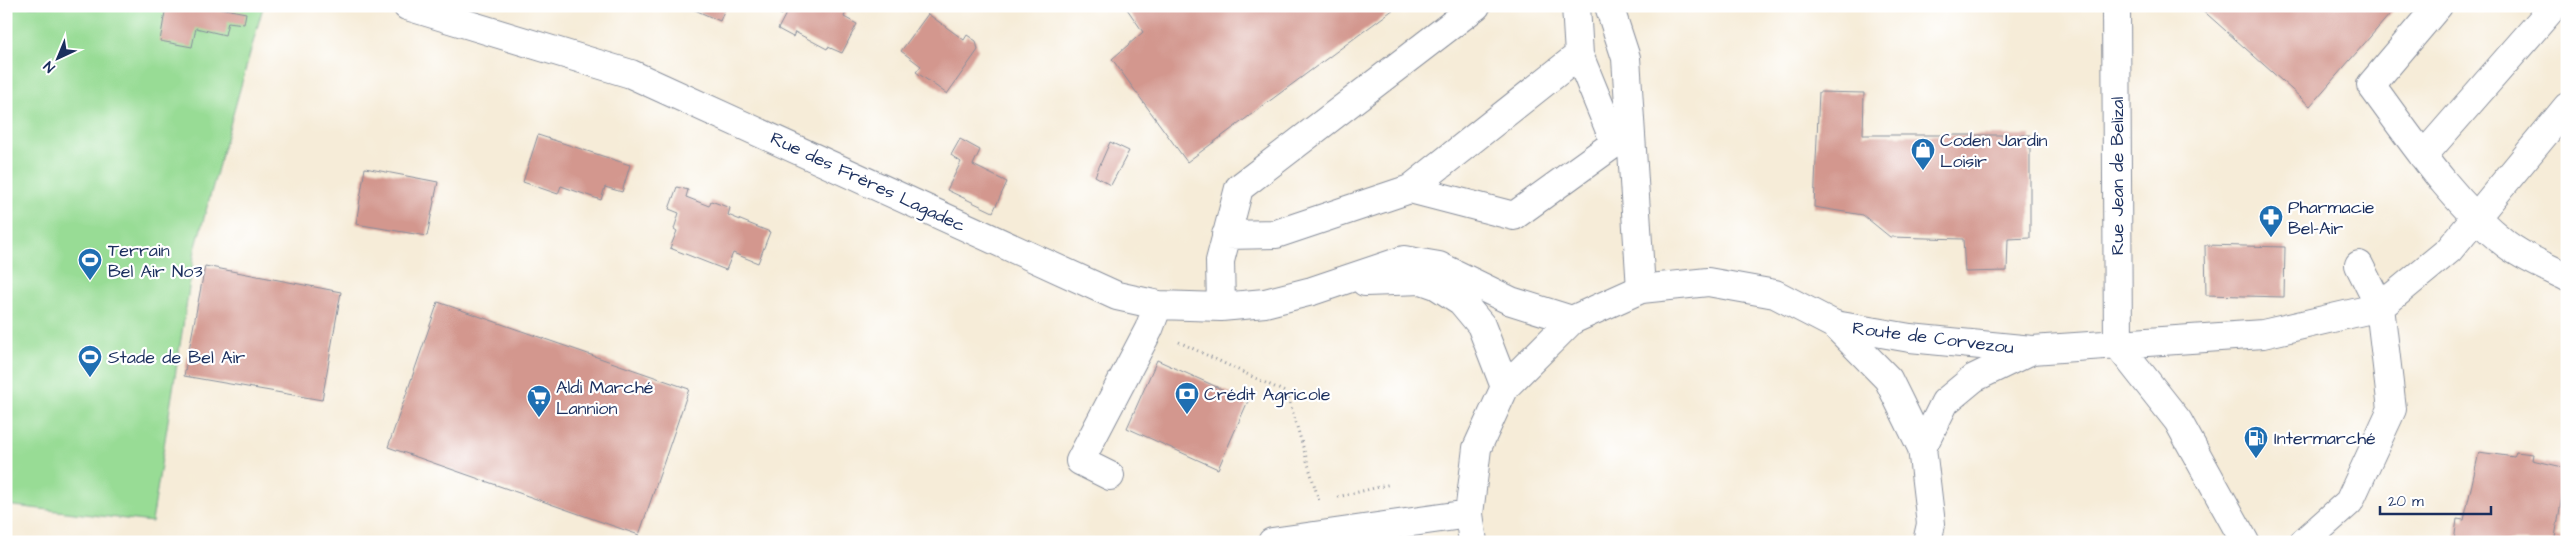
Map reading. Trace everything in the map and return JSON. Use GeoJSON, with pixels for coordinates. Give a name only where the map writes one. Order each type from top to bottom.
{"type":"FeatureCollection","features":[{"type":"Feature","properties":{"kind":"street","name":"Rue des Frères Lagadec"},"geometry":{"type":"LineString","coordinates":[[407,6],[631,74],[1117,296],[1154,317],[1221,307],[1265,303],[1404,260],[1439,266],[1511,301],[1572,320]]}},
{"type":"Feature","properties":{"kind":"street"},"geometry":{"type":"LineString","coordinates":[[1221,307],[1220,261],[1238,188],[1476,6]]}},
{"type":"Feature","properties":{"kind":"street"},"geometry":{"type":"LineString","coordinates":[[1410,189],[1514,216],[1615,143],[1579,55],[1576,6]]}},
{"type":"Feature","properties":{"kind":"street"},"geometry":{"type":"LineString","coordinates":[[1609,6],[1626,58],[1642,289]]}},
{"type":"Feature","properties":{"kind":"street","name":"Rue Jean de Belizal"},"geometry":{"type":"LineString","coordinates":[[2116,6],[2118,346]]}},
{"type":"Feature","properties":{"kind":"street"},"geometry":{"type":"LineString","coordinates":[[2438,6],[2371,84],[2423,156],[2476,218],[2508,246],[2567,278]]}},
{"type":"Feature","properties":{"kind":"street"},"geometry":{"type":"LineString","coordinates":[[2423,156],[2554,6]]}},
{"type":"Feature","properties":{"kind":"street"},"geometry":{"type":"LineString","coordinates":[[1226,235],[1276,234],[1410,189],[1579,55]]}},
{"type":"Feature","properties":{"kind":"street"},"geometry":{"type":"LineString","coordinates":[[2380,307],[2449,250],[2567,107]]}},
{"type":"Feature","properties":{"kind":"street"},"geometry":{"type":"LineString","coordinates":[[2304,542],[2349,502],[2392,409],[2380,307],[2360,265]]}},
{"type":"Feature","properties":{"kind":"street","name":"Rue des Frères Lagadec"},"geometry":{"type":"LineString","coordinates":[[1334,283],[1422,280],[1436,285],[1461,301],[1481,325],[1505,387]]}},
{"type":"Feature","properties":{"kind":"street"},"geometry":{"type":"LineString","coordinates":[[1473,542],[1469,514],[1477,448],[1505,387],[1572,320],[1642,289],[1708,282],[1775,294],[1834,325],[1888,379],[1922,448],[1931,524],[1927,542]]}},
{"type":"Feature","properties":{"kind":"street","name":"Route de Corvezou"},"geometry":{"type":"LineString","coordinates":[[1834,325],[1910,338],[2032,350],[2118,346],[2262,334],[2380,307]]}},
{"type":"Feature","properties":{"kind":"street"},"geometry":{"type":"LineString","coordinates":[[1110,476],[1080,461],[1154,317]]}},
{"type":"Feature","properties":{"kind":"street"},"geometry":{"type":"LineString","coordinates":[[2118,346],[2178,421],[2246,542]]}},
{"type":"Feature","properties":{"kind":"street","name":"Route de Corvezou"},"geometry":{"type":"LineString","coordinates":[[1922,448],[1945,402],[1974,378],[2032,350]]}},
{"type":"Feature","properties":{"kind":"street"},"geometry":{"type":"LineString","coordinates":[[1272,542],[1469,514]]}},
{"type":"Feature","properties":{"kind":"path"},"geometry":{"type":"LineString","coordinates":[[1154,317],[1288,393],[1318,502],[1327,499]]}},
{"type":"Feature","properties":{"kind":"path"},"geometry":{"type":"LineString","coordinates":[[1336,497],[1390,484]]}},
{"type":"Feature","properties":{"kind":"green space","name":"Stade de Bel Air"},"geometry":{"type":"Polygon","coordinates":[[[6,6],[263,7],[195,250],[152,522],[6,505],[6,6]]]}},
{"type":"Feature","properties":{"kind":"building"},"geometry":{"type":"Polygon","coordinates":[[[144,6],[209,6],[246,13],[244,24],[228,22],[225,35],[196,28],[192,47],[160,41],[165,12],[144,6]]]}},
{"type":"Feature","properties":{"kind":"building"},"geometry":{"type":"Polygon","coordinates":[[[686,6],[726,6],[720,21],[686,6]]]}},
{"type":"Feature","properties":{"kind":"building"},"geometry":{"type":"Polygon","coordinates":[[[765,6],[787,6],[782,15],[765,6]]]}},
{"type":"Feature","properties":{"kind":"building"},"geometry":{"type":"Polygon","coordinates":[[[790,6],[848,6],[844,17],[857,24],[842,53],[828,47],[827,49],[795,32],[793,37],[778,29],[790,6]]]}},
{"type":"Feature","properties":{"kind":"building"},"geometry":{"type":"Polygon","coordinates":[[[1125,6],[1398,6],[1187,162],[1112,59],[1143,32],[1125,6]]]}},
{"type":"Feature","properties":{"kind":"building"},"geometry":{"type":"Polygon","coordinates":[[[2198,6],[2397,6],[2310,106],[2198,6]]]}},
{"type":"Feature","properties":{"kind":"building"},"geometry":{"type":"Polygon","coordinates":[[[928,14],[964,40],[967,35],[976,41],[978,50],[947,94],[916,72],[921,66],[901,51],[928,14]]]}},
{"type":"Feature","properties":{"kind":"building","name":"Coden Jardin Loisir"},"geometry":{"type":"Polygon","coordinates":[[[1819,92],[1864,93],[1863,135],[2030,135],[2030,238],[2008,239],[2007,271],[1965,272],[1963,239],[1890,237],[1863,215],[1814,207],[1819,92]]]}},
{"type":"Feature","properties":{"kind":"building"},"geometry":{"type":"Polygon","coordinates":[[[538,135],[630,165],[622,192],[605,187],[601,200],[561,186],[558,194],[523,182],[538,135]]]}},
{"type":"Feature","properties":{"kind":"building"},"geometry":{"type":"Polygon","coordinates":[[[960,139],[980,150],[973,165],[1007,182],[993,212],[947,190],[961,162],[951,155],[960,139]]]}},
{"type":"Feature","properties":{"kind":"building"},"geometry":{"type":"Polygon","coordinates":[[[1110,142],[1129,151],[1111,185],[1095,176],[1110,142]]]}},
{"type":"Feature","properties":{"kind":"building"},"geometry":{"type":"Polygon","coordinates":[[[365,168],[438,182],[427,236],[356,224],[365,168]]]}},
{"type":"Feature","properties":{"kind":"building"},"geometry":{"type":"Polygon","coordinates":[[[677,187],[688,190],[686,197],[709,206],[711,201],[730,208],[728,215],[770,232],[758,263],[733,253],[726,270],[670,248],[677,231],[674,229],[679,213],[669,209],[677,187]]]}},
{"type":"Feature","properties":{"kind":"building"},"geometry":{"type":"Polygon","coordinates":[[[2205,245],[2285,247],[2284,297],[2206,295],[2205,245]]]}},
{"type":"Feature","properties":{"kind":"building"},"geometry":{"type":"Polygon","coordinates":[[[205,266],[341,292],[322,400],[184,376],[205,266]]]}},
{"type":"Feature","properties":{"kind":"building","name":"Aldi Marché Lannion"},"geometry":{"type":"Polygon","coordinates":[[[438,302],[689,389],[639,535],[388,447],[438,302]]]}},
{"type":"Feature","properties":{"kind":"building","name":"Crédit Agricole"},"geometry":{"type":"Polygon","coordinates":[[[1157,360],[1248,401],[1218,469],[1127,428],[1157,360]]]}},
{"type":"Feature","properties":{"kind":"building"},"geometry":{"type":"Polygon","coordinates":[[[2479,452],[2514,457],[2516,452],[2533,454],[2532,460],[2567,468],[2555,537],[2561,538],[2561,542],[2454,542],[2457,519],[2464,520],[2479,452]]]}},
{"type":"Feature","properties":{"kind":"place","name":"Coden Jardin Loisir"},"geometry":{"type":"Point","coordinates":[1923,171]}},
{"type":"Feature","properties":{"kind":"place","name":"Pharmacie Bel-Air"},"geometry":{"type":"Point","coordinates":[2271,238]}},
{"type":"Feature","properties":{"kind":"place","name":"Terrain Bel Air No3"},"geometry":{"type":"Point","coordinates":[90,281]}},
{"type":"Feature","properties":{"kind":"place","name":"Stade de Bel Air"},"geometry":{"type":"Point","coordinates":[90,378]}},
{"type":"Feature","properties":{"kind":"place","name":"Crédit Agricole"},"geometry":{"type":"Point","coordinates":[1187,415]}},
{"type":"Feature","properties":{"kind":"place","name":"Aldi Marché Lannion"},"geometry":{"type":"Point","coordinates":[539,418]}},
{"type":"Feature","properties":{"kind":"place","name":"Intermarché"},"geometry":{"type":"Point","coordinates":[2256,459]}}]}
